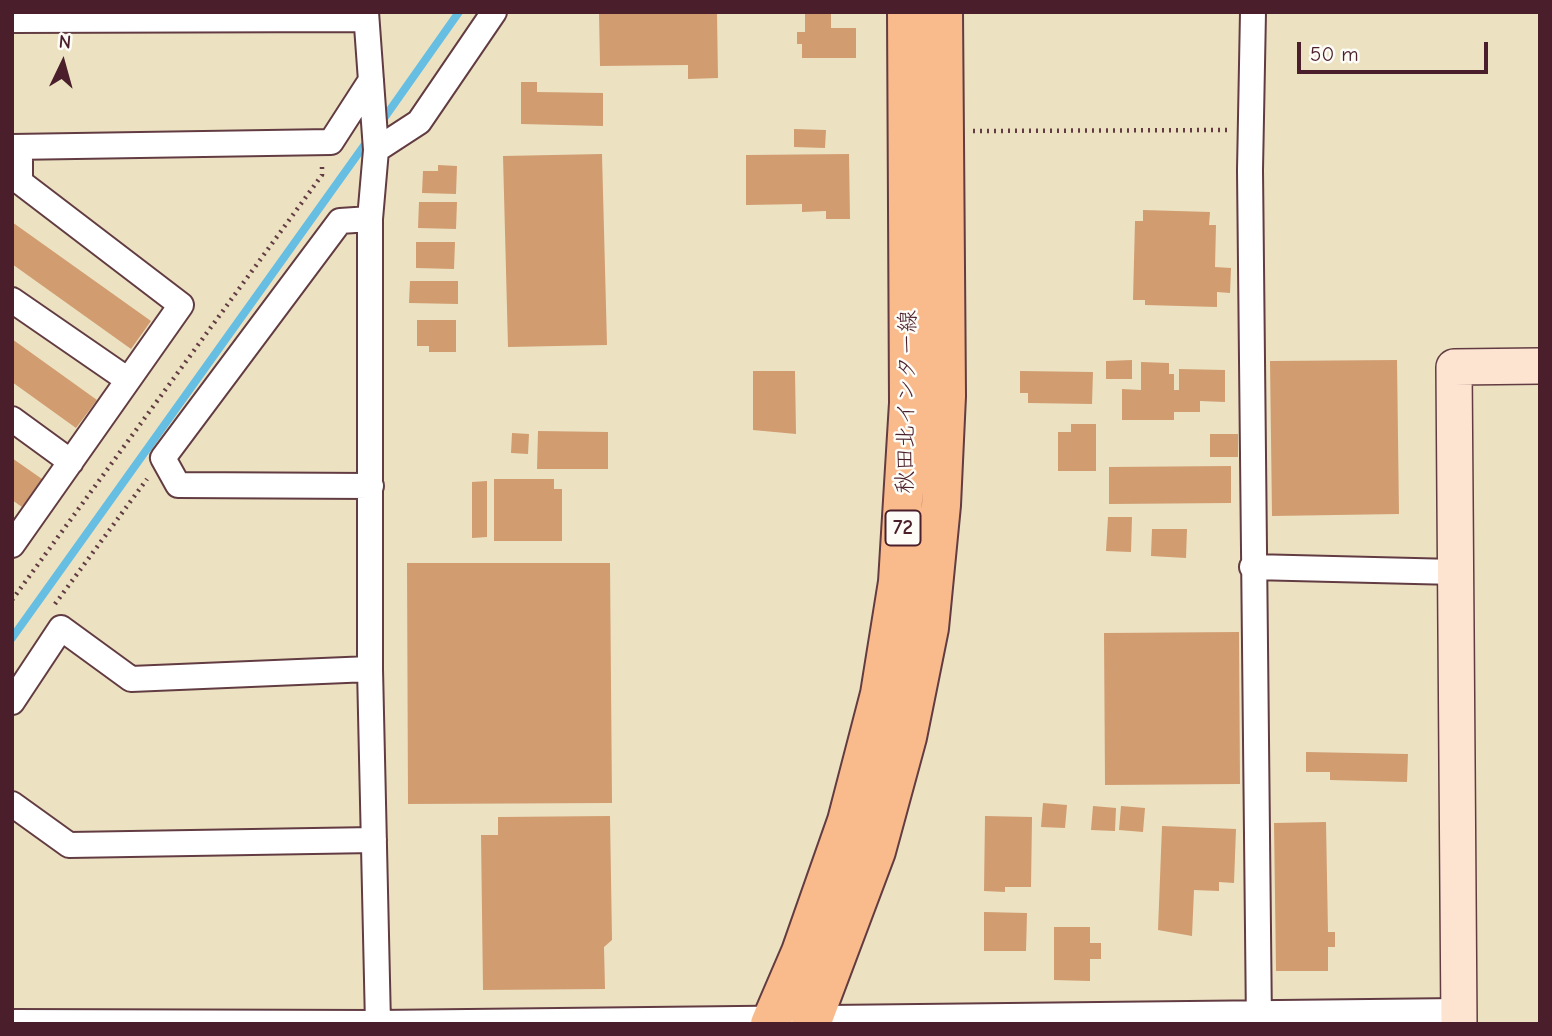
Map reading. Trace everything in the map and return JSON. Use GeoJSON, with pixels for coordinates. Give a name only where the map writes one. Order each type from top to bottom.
{"type":"FeatureCollection","features":[{"type":"Feature","properties":{"kind":"main road","name":"秋田北インター線"},"geometry":{"type":"LineString","coordinates":[[771,1021],[801,951],[847,821],[880,694],[897,594],[905,509],[909,403],[907,12]]}},
{"type":"Feature","properties":{"kind":"main road","name":"秋田北インター線"},"geometry":{"type":"LineString","coordinates":[[812,1020],[879,841],[907,737],[929,628],[937,566],[945,448],[943,12]]}},
{"type":"Feature","properties":{"kind":"street"},"geometry":{"type":"LineString","coordinates":[[376,148],[419,122],[494,12]]}},
{"type":"Feature","properties":{"kind":"street"},"geometry":{"type":"LineString","coordinates":[[1253,12],[1250,130],[1252,568],[1259,1018]]}},
{"type":"Feature","properties":{"kind":"street"},"geometry":{"type":"LineString","coordinates":[[12,20],[86,16],[366,15],[376,148],[370,219],[370,668],[378,1023]]}},
{"type":"Feature","properties":{"kind":"street"},"geometry":{"type":"LineString","coordinates":[[12,545],[181,305],[20,183],[16,178],[16,147],[331,142],[371,80]]}},
{"type":"Feature","properties":{"kind":"street"},"geometry":{"type":"LineString","coordinates":[[370,219],[340,221],[163,458],[178,485],[371,486]]}},
{"type":"Feature","properties":{"kind":"street"},"geometry":{"type":"LineString","coordinates":[[12,300],[128,380]]}},
{"type":"Feature","properties":{"kind":"street"},"geometry":{"type":"LineString","coordinates":[[12,1022],[378,1023],[1459,1017],[1454,367],[1540,366]]}},
{"type":"Feature","properties":{"kind":"street"},"geometry":{"type":"LineString","coordinates":[[12,419],[71,461]]}},
{"type":"Feature","properties":{"kind":"street"},"geometry":{"type":"LineString","coordinates":[[1252,568],[1455,572]]}},
{"type":"Feature","properties":{"kind":"street"},"geometry":{"type":"LineString","coordinates":[[12,702],[61,628],[131,680],[370,668]]}},
{"type":"Feature","properties":{"kind":"street"},"geometry":{"type":"LineString","coordinates":[[12,804],[69,845],[374,840]]}},
{"type":"Feature","properties":{"kind":"path"},"geometry":{"type":"LineString","coordinates":[[944,131],[1250,130]]}},
{"type":"Feature","properties":{"kind":"path"},"geometry":{"type":"LineString","coordinates":[[12,600],[322,175],[321,142]]}},
{"type":"Feature","properties":{"kind":"path"},"geometry":{"type":"LineString","coordinates":[[51,610],[163,458]]}},
{"type":"Feature","properties":{"kind":"building"},"geometry":{"type":"Polygon","coordinates":[[[599,12],[717,12],[718,78],[688,79],[688,65],[600,66],[599,12]]]}},
{"type":"Feature","properties":{"kind":"building"},"geometry":{"type":"Polygon","coordinates":[[[805,12],[831,12],[831,28],[856,28],[856,58],[802,58],[802,44],[797,44],[797,32],[805,32],[805,12]]]}},
{"type":"Feature","properties":{"kind":"building"},"geometry":{"type":"Polygon","coordinates":[[[521,82],[537,82],[537,92],[603,93],[603,126],[521,124],[521,82]]]}},
{"type":"Feature","properties":{"kind":"building"},"geometry":{"type":"Polygon","coordinates":[[[794,129],[826,130],[825,148],[794,147],[794,129]]]}},
{"type":"Feature","properties":{"kind":"building"},"geometry":{"type":"Polygon","coordinates":[[[602,154],[607,345],[508,347],[503,156],[602,154]]]}},
{"type":"Feature","properties":{"kind":"building"},"geometry":{"type":"Polygon","coordinates":[[[849,154],[850,219],[826,219],[826,211],[802,212],[802,204],[746,205],[746,155],[849,154]]]}},
{"type":"Feature","properties":{"kind":"building"},"geometry":{"type":"Polygon","coordinates":[[[438,165],[457,166],[456,194],[422,193],[423,171],[438,171],[438,165]]]}},
{"type":"Feature","properties":{"kind":"building"},"geometry":{"type":"Polygon","coordinates":[[[419,202],[457,202],[456,229],[418,228],[419,202]]]}},
{"type":"Feature","properties":{"kind":"building"},"geometry":{"type":"Polygon","coordinates":[[[1143,210],[1210,212],[1209,225],[1216,225],[1215,267],[1231,268],[1230,293],[1217,292],[1217,307],[1145,305],[1145,300],[1133,300],[1135,221],[1143,221],[1143,210]]]}},
{"type":"Feature","properties":{"kind":"building"},"geometry":{"type":"Polygon","coordinates":[[[12,222],[151,321],[131,349],[12,264],[12,222]]]}},
{"type":"Feature","properties":{"kind":"building"},"geometry":{"type":"Polygon","coordinates":[[[416,242],[455,242],[454,269],[416,268],[416,242]]]}},
{"type":"Feature","properties":{"kind":"building"},"geometry":{"type":"Polygon","coordinates":[[[410,281],[458,281],[458,304],[409,303],[410,281]]]}},
{"type":"Feature","properties":{"kind":"building"},"geometry":{"type":"Polygon","coordinates":[[[417,320],[456,320],[456,352],[429,352],[429,346],[417,346],[417,320]]]}},
{"type":"Feature","properties":{"kind":"building"},"geometry":{"type":"Polygon","coordinates":[[[12,339],[97,400],[76,428],[12,382],[12,339]]]}},
{"type":"Feature","properties":{"kind":"building"},"geometry":{"type":"Polygon","coordinates":[[[1132,360],[1132,379],[1106,379],[1106,361],[1132,360]]]}},
{"type":"Feature","properties":{"kind":"building"},"geometry":{"type":"Polygon","coordinates":[[[1397,360],[1399,514],[1272,516],[1270,361],[1397,360]]]}},
{"type":"Feature","properties":{"kind":"building"},"geometry":{"type":"Polygon","coordinates":[[[1141,362],[1169,363],[1169,374],[1174,374],[1174,390],[1179,390],[1179,369],[1225,370],[1225,402],[1200,401],[1200,412],[1174,412],[1174,420],[1122,420],[1122,389],[1141,390],[1141,362]]]}},
{"type":"Feature","properties":{"kind":"building"},"geometry":{"type":"Polygon","coordinates":[[[753,371],[795,371],[796,434],[753,430],[753,371]]]}},
{"type":"Feature","properties":{"kind":"building"},"geometry":{"type":"Polygon","coordinates":[[[1020,371],[1093,372],[1092,404],[1028,403],[1028,393],[1020,393],[1020,371]]]}},
{"type":"Feature","properties":{"kind":"building"},"geometry":{"type":"Polygon","coordinates":[[[1071,424],[1096,424],[1096,471],[1058,471],[1058,432],[1071,432],[1071,424]]]}},
{"type":"Feature","properties":{"kind":"building"},"geometry":{"type":"Polygon","coordinates":[[[538,431],[608,432],[608,469],[537,469],[538,431]]]}},
{"type":"Feature","properties":{"kind":"building"},"geometry":{"type":"Polygon","coordinates":[[[512,433],[529,434],[528,454],[511,453],[512,433]]]}},
{"type":"Feature","properties":{"kind":"building"},"geometry":{"type":"Polygon","coordinates":[[[1210,434],[1238,434],[1238,457],[1210,457],[1210,434]]]}},
{"type":"Feature","properties":{"kind":"building"},"geometry":{"type":"Polygon","coordinates":[[[12,458],[42,479],[22,507],[12,500],[12,458]]]}},
{"type":"Feature","properties":{"kind":"building"},"geometry":{"type":"Polygon","coordinates":[[[1231,466],[1231,503],[1109,504],[1109,467],[1231,466]]]}},
{"type":"Feature","properties":{"kind":"building"},"geometry":{"type":"Polygon","coordinates":[[[494,479],[554,479],[554,489],[562,489],[562,541],[494,541],[494,479]]]}},
{"type":"Feature","properties":{"kind":"building"},"geometry":{"type":"Polygon","coordinates":[[[487,481],[487,537],[472,538],[472,482],[487,481]]]}},
{"type":"Feature","properties":{"kind":"building"},"geometry":{"type":"Polygon","coordinates":[[[1108,517],[1132,517],[1131,552],[1106,551],[1108,517]]]}},
{"type":"Feature","properties":{"kind":"building"},"geometry":{"type":"Polygon","coordinates":[[[1152,529],[1187,529],[1186,558],[1151,556],[1152,529]]]}},
{"type":"Feature","properties":{"kind":"building"},"geometry":{"type":"Polygon","coordinates":[[[407,563],[610,563],[612,803],[408,804],[407,563]]]}},
{"type":"Feature","properties":{"kind":"building"},"geometry":{"type":"Polygon","coordinates":[[[1239,632],[1240,784],[1105,785],[1104,633],[1239,632]]]}},
{"type":"Feature","properties":{"kind":"building"},"geometry":{"type":"Polygon","coordinates":[[[1306,752],[1408,754],[1407,782],[1330,780],[1330,772],[1306,772],[1306,752]]]}},
{"type":"Feature","properties":{"kind":"building"},"geometry":{"type":"Polygon","coordinates":[[[1043,803],[1067,805],[1065,828],[1041,827],[1043,803]]]}},
{"type":"Feature","properties":{"kind":"building"},"geometry":{"type":"Polygon","coordinates":[[[1093,806],[1116,808],[1115,831],[1091,830],[1093,806]]]}},
{"type":"Feature","properties":{"kind":"building"},"geometry":{"type":"Polygon","coordinates":[[[1121,806],[1145,808],[1143,832],[1119,830],[1121,806]]]}},
{"type":"Feature","properties":{"kind":"building"},"geometry":{"type":"Polygon","coordinates":[[[610,816],[612,940],[604,947],[605,989],[483,990],[481,835],[498,835],[498,817],[610,816]]]}},
{"type":"Feature","properties":{"kind":"building"},"geometry":{"type":"Polygon","coordinates":[[[985,816],[1032,817],[1031,887],[1005,887],[1005,892],[984,891],[985,816]]]}},
{"type":"Feature","properties":{"kind":"building"},"geometry":{"type":"Polygon","coordinates":[[[1326,822],[1328,932],[1335,932],[1335,947],[1328,947],[1328,971],[1276,971],[1274,823],[1326,822]]]}},
{"type":"Feature","properties":{"kind":"building"},"geometry":{"type":"Polygon","coordinates":[[[1162,826],[1236,829],[1234,883],[1219,882],[1219,891],[1194,890],[1192,936],[1158,930],[1162,826]]]}},
{"type":"Feature","properties":{"kind":"building"},"geometry":{"type":"Polygon","coordinates":[[[984,912],[1027,913],[1026,951],[984,951],[984,912]]]}},
{"type":"Feature","properties":{"kind":"building"},"geometry":{"type":"Polygon","coordinates":[[[1054,927],[1090,927],[1090,943],[1101,943],[1101,959],[1090,959],[1090,981],[1054,980],[1054,927]]]}},
{"type":"Feature","properties":{"kind":"waterway"},"geometry":{"type":"LineString","coordinates":[[380,124],[459,12]]}},
{"type":"Feature","properties":{"kind":"waterway"},"geometry":{"type":"LineString","coordinates":[[12,638],[368,140]]}}]}
